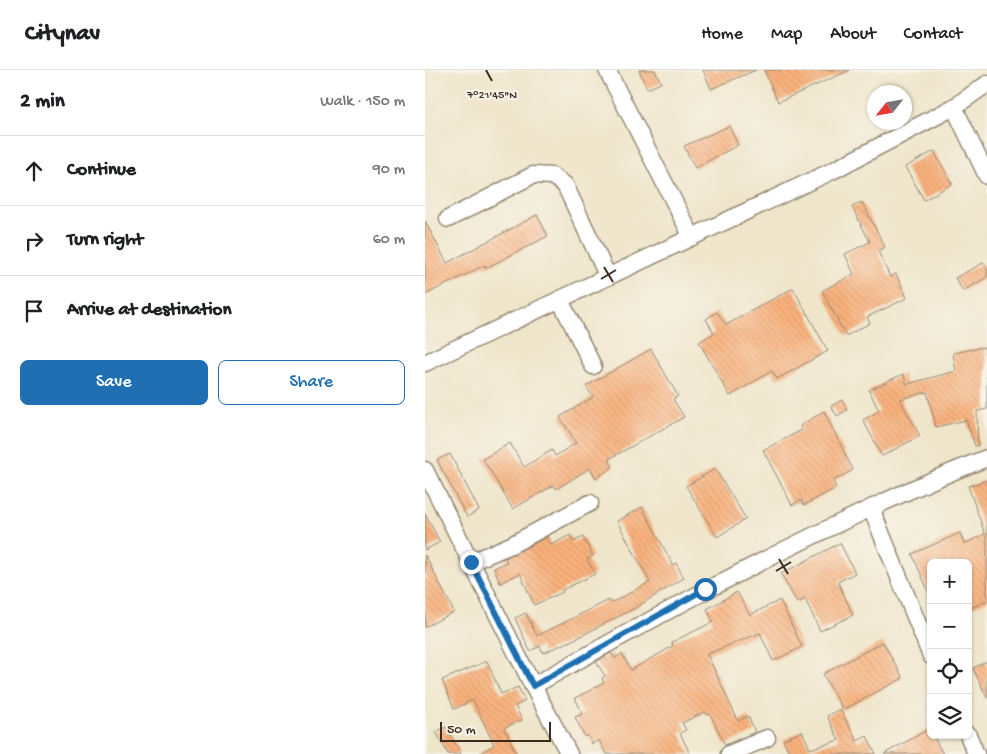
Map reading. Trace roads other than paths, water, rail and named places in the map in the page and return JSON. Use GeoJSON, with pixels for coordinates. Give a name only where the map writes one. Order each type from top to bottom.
{"type":"FeatureCollection","features":[{"type":"Feature","properties":{"kind":"street"},"geometry":{"type":"LineString","coordinates":[[614,72],[692,237]]}},
{"type":"Feature","properties":{"kind":"street"},"geometry":{"type":"LineString","coordinates":[[425,363],[832,171],[954,107],[987,84]]}},
{"type":"Feature","properties":{"kind":"street"},"geometry":{"type":"LineString","coordinates":[[954,107],[987,176]]}},
{"type":"Feature","properties":{"kind":"street"},"geometry":{"type":"LineString","coordinates":[[447,219],[533,175],[552,176],[565,185],[608,277]]}},
{"type":"Feature","properties":{"kind":"street"},"geometry":{"type":"LineString","coordinates":[[560,300],[593,366]]}},
{"type":"Feature","properties":{"kind":"street"},"geometry":{"type":"LineString","coordinates":[[533,686],[705,589],[871,508],[951,471],[987,458]]}},
{"type":"Feature","properties":{"kind":"street"},"geometry":{"type":"LineString","coordinates":[[425,470],[569,754]]}},
{"type":"Feature","properties":{"kind":"street"},"geometry":{"type":"LineString","coordinates":[[471,562],[491,554],[590,503]]}},
{"type":"Feature","properties":{"kind":"street"},"geometry":{"type":"LineString","coordinates":[[871,508],[928,649]]}},
{"type":"Feature","properties":{"kind":"street"},"geometry":{"type":"LineString","coordinates":[[729,754],[767,738]]}},
{"type":"Feature","properties":{"kind":"street"},"geometry":{"type":"LineString","coordinates":[[970,739],[976,754]]}}]}
